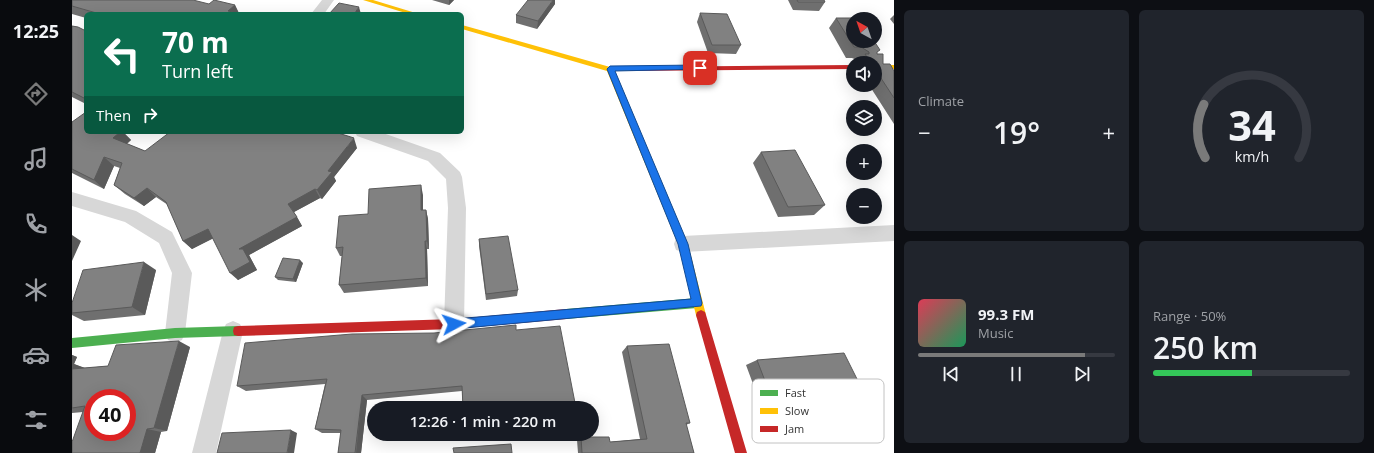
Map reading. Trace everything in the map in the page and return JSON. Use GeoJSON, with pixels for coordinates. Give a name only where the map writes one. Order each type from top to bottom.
{"type":"FeatureCollection","features":[{"type":"Feature","properties":{"kind":"street"},"geometry":{"type":"LineString","coordinates":[[319,12],[328,0]]}},
{"type":"Feature","properties":{"kind":"street"},"geometry":{"type":"LineString","coordinates":[[366,0],[409,12]]}},
{"type":"Feature","properties":{"kind":"street"},"geometry":{"type":"LineString","coordinates":[[464,28],[610,69],[846,67]]}},
{"type":"Feature","properties":{"kind":"street"},"geometry":{"type":"LineString","coordinates":[[882,67],[894,67]]}},
{"type":"Feature","properties":{"kind":"street"},"geometry":{"type":"LineString","coordinates":[[610,69],[683,244],[697,303],[741,453]]}},
{"type":"Feature","properties":{"kind":"street"},"geometry":{"type":"LineString","coordinates":[[369,134],[434,157],[454,177],[457,208],[454,324]]}},
{"type":"Feature","properties":{"kind":"street"},"geometry":{"type":"LineString","coordinates":[[72,199],[130,216],[166,238],[182,273],[175,333]]}},
{"type":"Feature","properties":{"kind":"street"},"geometry":{"type":"LineString","coordinates":[[683,244],[894,232]]}},
{"type":"Feature","properties":{"kind":"street"},"geometry":{"type":"LineString","coordinates":[[72,343],[175,333],[454,324],[697,303]]}},
{"type":"Feature","properties":{"kind":"street"},"geometry":{"type":"LineString","coordinates":[[204,453],[233,331]]}},
{"type":"Feature","properties":{"kind":"building"},"geometry":{"type":"Polygon","coordinates":[[[72,0],[193,0],[209,4],[214,0],[235,5],[228,11],[233,12],[93,12],[72,6],[72,0]]]}},
{"type":"Feature","properties":{"kind":"building"},"geometry":{"type":"Polygon","coordinates":[[[528,0],[553,0],[538,21],[516,15],[528,0]]]}},
{"type":"Feature","properties":{"kind":"building"},"geometry":{"type":"Polygon","coordinates":[[[797,0],[824,0],[825,2],[798,2],[797,0]]]}},
{"type":"Feature","properties":{"kind":"building"},"geometry":{"type":"Polygon","coordinates":[[[339,3],[359,7],[355,12],[331,12],[339,3]]]}},
{"type":"Feature","properties":{"kind":"building"},"geometry":{"type":"Polygon","coordinates":[[[700,13],[727,14],[741,45],[712,45],[700,13]]]}},
{"type":"Feature","properties":{"kind":"building"},"geometry":{"type":"Polygon","coordinates":[[[836,18],[846,18],[846,34],[836,18]]]}},
{"type":"Feature","properties":{"kind":"building"},"geometry":{"type":"Polygon","coordinates":[[[72,26],[84,30],[84,98],[72,92],[72,26]]]}},
{"type":"Feature","properties":{"kind":"building"},"geometry":{"type":"Polygon","coordinates":[[[863,48],[879,48],[880,50],[877,54],[883,54],[883,64],[890,64],[894,71],[894,98],[882,80],[882,56],[866,56],[865,54],[869,54],[869,52],[863,48]]]}},
{"type":"Feature","properties":{"kind":"building"},"geometry":{"type":"Polygon","coordinates":[[[84,113],[84,134],[118,134],[113,138],[145,151],[167,134],[341,134],[354,138],[328,171],[332,172],[317,190],[315,189],[288,204],[297,217],[239,249],[243,249],[250,262],[230,273],[208,229],[183,241],[166,202],[147,188],[134,198],[114,185],[122,163],[104,157],[94,180],[72,169],[72,122],[84,113]]]}},
{"type":"Feature","properties":{"kind":"building"},"geometry":{"type":"Polygon","coordinates":[[[795,150],[825,205],[788,207],[761,152],[795,150]]]}},
{"type":"Feature","properties":{"kind":"building"},"geometry":{"type":"Polygon","coordinates":[[[421,185],[421,210],[426,210],[426,278],[339,285],[343,247],[336,248],[339,216],[368,214],[369,189],[421,185]]]}},
{"type":"Feature","properties":{"kind":"building"},"geometry":{"type":"Polygon","coordinates":[[[508,236],[518,290],[486,294],[479,239],[508,236]]]}},
{"type":"Feature","properties":{"kind":"building"},"geometry":{"type":"Polygon","coordinates":[[[283,258],[300,260],[293,279],[275,277],[283,258]]]}},
{"type":"Feature","properties":{"kind":"building"},"geometry":{"type":"Polygon","coordinates":[[[144,262],[132,307],[72,313],[72,303],[83,270],[144,262]]]}},
{"type":"Feature","properties":{"kind":"building"},"geometry":{"type":"Polygon","coordinates":[[[516,325],[516,330],[560,326],[575,401],[463,401],[462,386],[362,395],[355,453],[338,453],[341,430],[315,429],[327,379],[237,386],[245,343],[352,334],[434,333],[516,325]]]}},
{"type":"Feature","properties":{"kind":"building"},"geometry":{"type":"Polygon","coordinates":[[[179,341],[154,428],[147,429],[140,453],[72,453],[72,442],[84,409],[84,441],[136,441],[136,389],[84,389],[84,406],[72,408],[72,369],[108,366],[116,345],[179,341]]]}},
{"type":"Feature","properties":{"kind":"building"},"geometry":{"type":"Polygon","coordinates":[[[669,344],[690,423],[686,423],[694,453],[582,453],[581,441],[599,441],[599,437],[609,437],[610,442],[647,439],[627,346],[669,344]]]}},
{"type":"Feature","properties":{"kind":"building"},"geometry":{"type":"Polygon","coordinates":[[[844,353],[857,379],[764,379],[757,360],[844,353]]]}},
{"type":"Feature","properties":{"kind":"building"},"geometry":{"type":"Polygon","coordinates":[[[291,430],[287,453],[217,453],[222,433],[291,430]]]}},
{"type":"Feature","properties":{"kind":"building"},"geometry":{"type":"Polygon","coordinates":[[[511,444],[512,453],[454,453],[453,448],[511,444]]]}},
{"type":"Feature","properties":{"kind":"traffic: fast"},"geometry":{"type":"LineString","coordinates":[[566,314],[697,303]]}},
{"type":"Feature","properties":{"kind":"traffic: fast"},"geometry":{"type":"LineString","coordinates":[[72,343],[175,333],[238,331]]}},
{"type":"Feature","properties":{"kind":"traffic: slow"},"geometry":{"type":"LineString","coordinates":[[366,0],[409,12]]}},
{"type":"Feature","properties":{"kind":"traffic: slow"},"geometry":{"type":"LineString","coordinates":[[464,28],[610,69],[631,69]]}},
{"type":"Feature","properties":{"kind":"traffic: slow"},"geometry":{"type":"LineString","coordinates":[[882,67],[894,67]]}},
{"type":"Feature","properties":{"kind":"traffic: slow"},"geometry":{"type":"LineString","coordinates":[[610,69],[683,244],[701,315]]}},
{"type":"Feature","properties":{"kind":"traffic: jam"},"geometry":{"type":"LineString","coordinates":[[631,69],[846,67]]}},
{"type":"Feature","properties":{"kind":"traffic: jam"},"geometry":{"type":"LineString","coordinates":[[238,331],[454,324],[566,314]]}},
{"type":"Feature","properties":{"kind":"traffic: jam"},"geometry":{"type":"LineString","coordinates":[[701,315],[741,453]]}},
{"type":"Feature","properties":{"kind":"route"},"geometry":{"type":"LineString","coordinates":[[454,324],[697,303],[683,244],[610,69],[700,68]]}}]}
